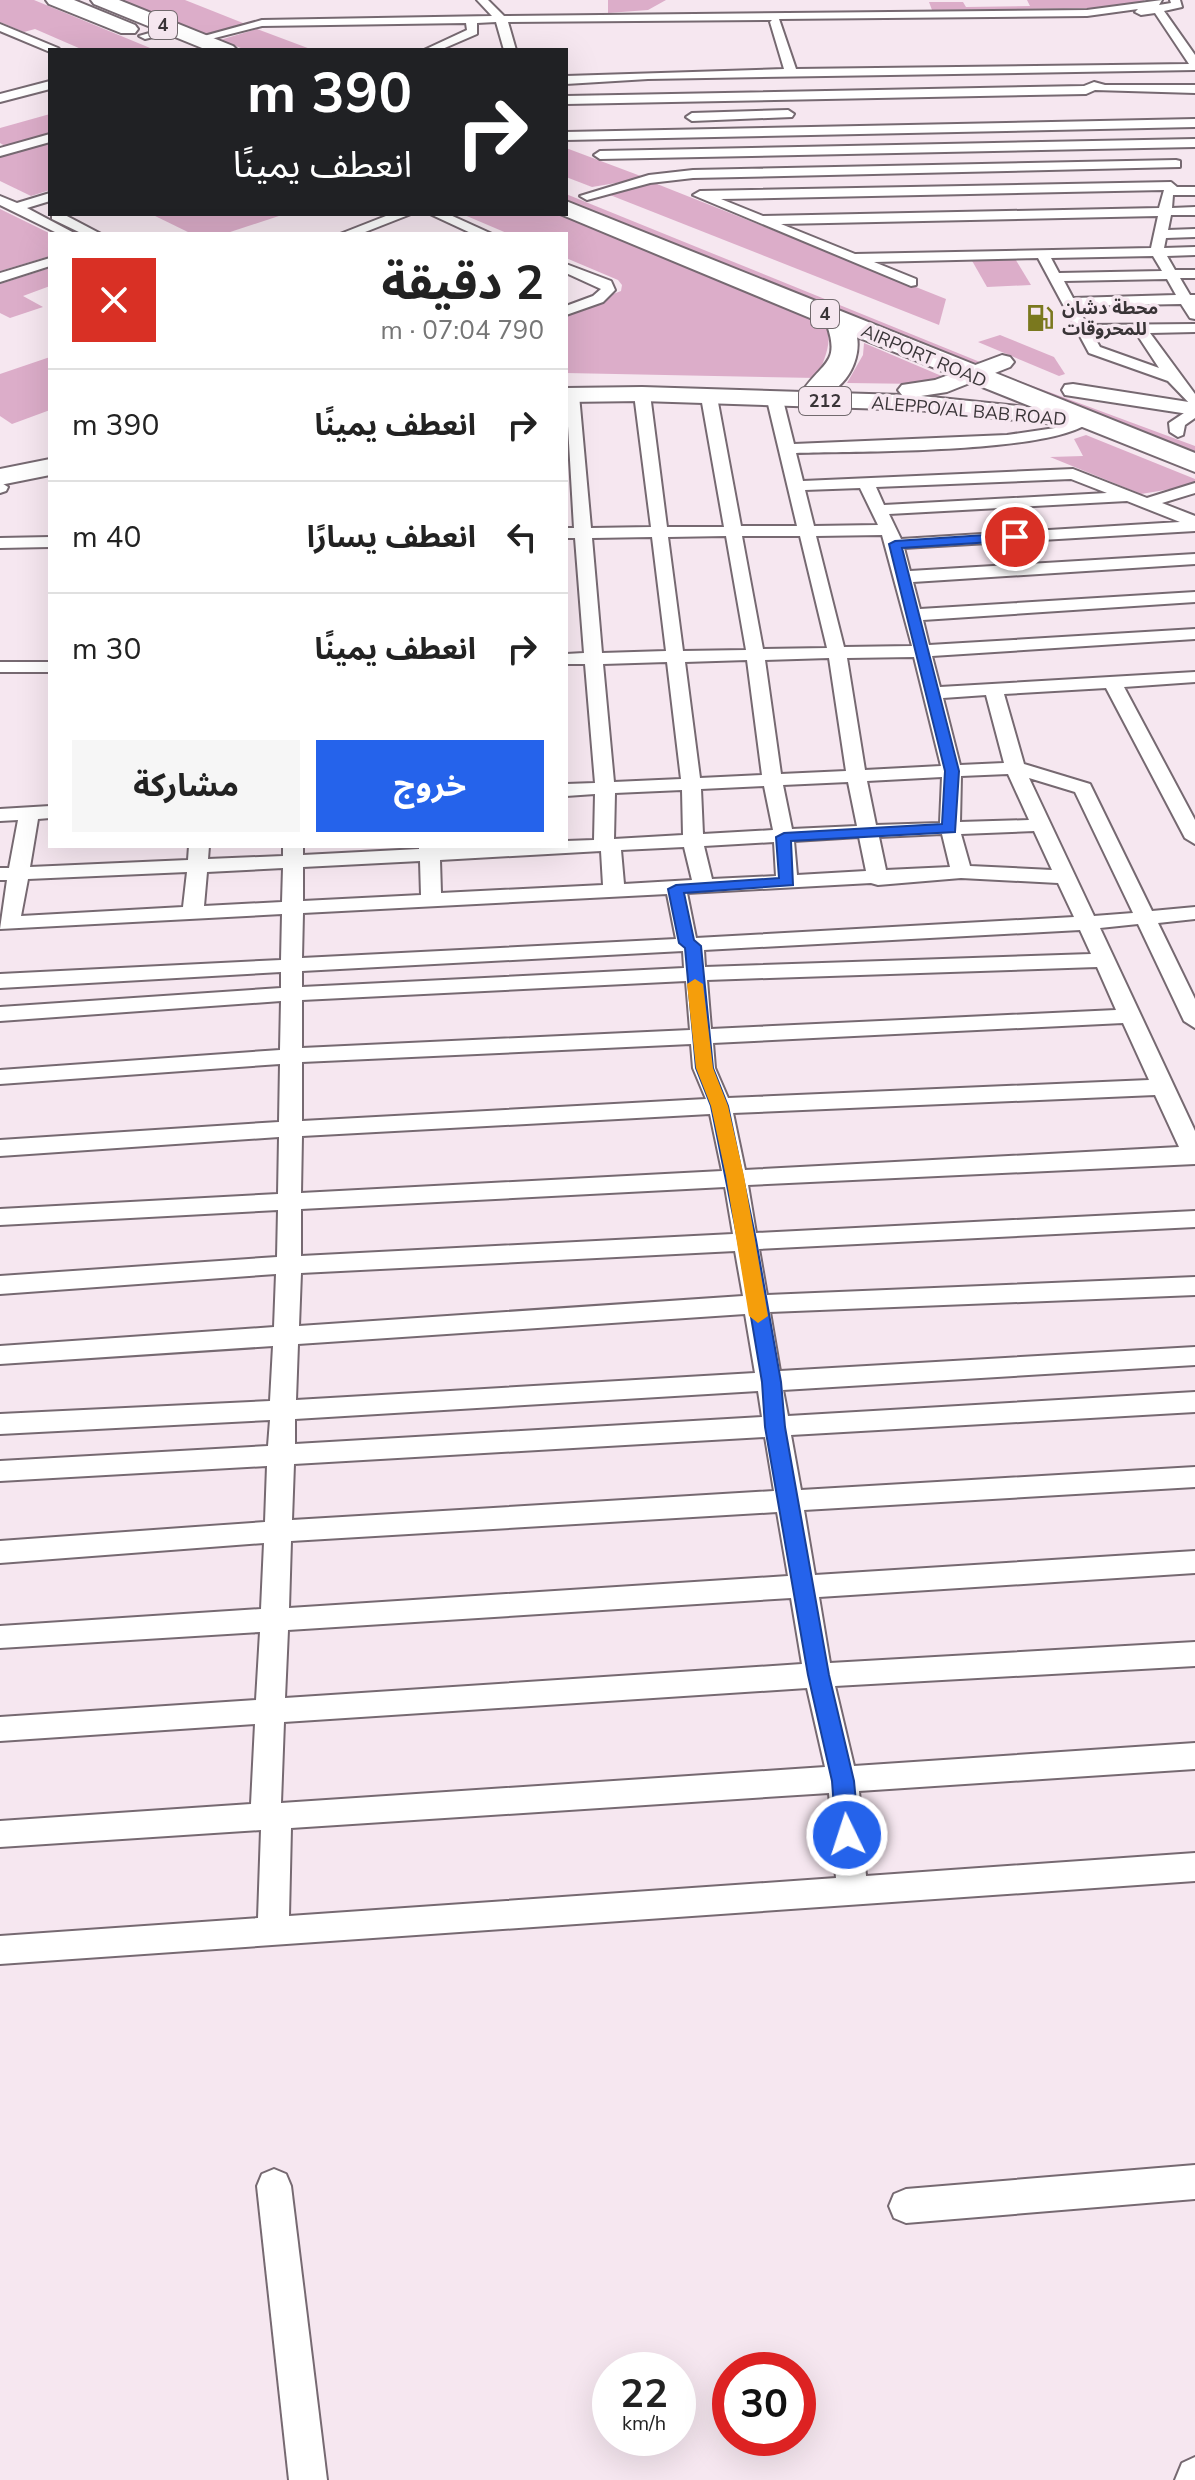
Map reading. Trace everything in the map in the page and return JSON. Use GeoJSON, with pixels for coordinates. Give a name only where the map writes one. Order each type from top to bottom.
{"type":"FeatureCollection","features":[{"type":"Feature","properties":{"kind":"highway","name":"4"},"geometry":{"type":"LineString","coordinates":[[56,0],[145,36],[199,39],[221,48]]}},
{"type":"Feature","properties":{"kind":"highway","name":"4"},"geometry":{"type":"LineString","coordinates":[[101,0],[176,40]]}},
{"type":"Feature","properties":{"kind":"highway","name":"AIRPORT ROAD"},"geometry":{"type":"LineString","coordinates":[[573,197],[838,320],[1195,463]]}},
{"type":"Feature","properties":{"kind":"highway","name":"AIRPORT ROAD"},"geometry":{"type":"LineString","coordinates":[[573,197],[1073,390],[1192,419]]}},
{"type":"Feature","properties":{"kind":"highway"},"geometry":{"type":"LineString","coordinates":[[818,389],[841,371],[847,341],[838,320]]}},
{"type":"Feature","properties":{"kind":"main road","name":"ALEPPO/AL BAB ROAD"},"geometry":{"type":"LineString","coordinates":[[568,392],[775,400],[917,396],[1002,362]]}},
{"type":"Feature","properties":{"kind":"main road","name":"ALEPPO/AL BAB ROAD"},"geometry":{"type":"LineString","coordinates":[[568,392],[818,389],[917,396],[1084,420]]}},
{"type":"Feature","properties":{"kind":"main road"},"geometry":{"type":"LineString","coordinates":[[0,477],[48,467]]}},
{"type":"Feature","properties":{"kind":"main road"},"geometry":{"type":"LineString","coordinates":[[0,487],[48,477]]}},
{"type":"Feature","properties":{"kind":"street"},"geometry":{"type":"LineString","coordinates":[[482,0],[502,22],[509,48]]}},
{"type":"Feature","properties":{"kind":"street"},"geometry":{"type":"LineString","coordinates":[[687,0],[692,17]]}},
{"type":"Feature","properties":{"kind":"street"},"geometry":{"type":"LineString","coordinates":[[502,22],[1087,13],[1158,3],[1180,4]]}},
{"type":"Feature","properties":{"kind":"street"},"geometry":{"type":"LineString","coordinates":[[199,39],[262,23],[471,19],[502,22],[776,22],[1096,19],[1158,3]]}},
{"type":"Feature","properties":{"kind":"street"},"geometry":{"type":"LineString","coordinates":[[1158,3],[1167,23],[1194,60]]}},
{"type":"Feature","properties":{"kind":"street"},"geometry":{"type":"LineString","coordinates":[[435,48],[473,32],[471,19]]}},
{"type":"Feature","properties":{"kind":"street"},"geometry":{"type":"LineString","coordinates":[[776,22],[794,95]]}},
{"type":"Feature","properties":{"kind":"street"},"geometry":{"type":"LineString","coordinates":[[1167,23],[1181,23]]}},
{"type":"Feature","properties":{"kind":"street"},"geometry":{"type":"LineString","coordinates":[[0,27],[49,48]]}},
{"type":"Feature","properties":{"kind":"street"},"geometry":{"type":"LineString","coordinates":[[1179,39],[1195,39]]}},
{"type":"Feature","properties":{"kind":"street"},"geometry":{"type":"LineString","coordinates":[[568,80],[648,75],[1087,69],[1194,60]]}},
{"type":"Feature","properties":{"kind":"street"},"geometry":{"type":"LineString","coordinates":[[1087,69],[1095,89]]}},
{"type":"Feature","properties":{"kind":"street"},"geometry":{"type":"LineString","coordinates":[[958,70],[970,97]]}},
{"type":"Feature","properties":{"kind":"street"},"geometry":{"type":"LineString","coordinates":[[604,80],[610,104]]}},
{"type":"Feature","properties":{"kind":"street"},"geometry":{"type":"LineString","coordinates":[[0,98],[48,86]]}},
{"type":"Feature","properties":{"kind":"street"},"geometry":{"type":"LineString","coordinates":[[568,100],[610,104],[794,95],[970,97],[1095,89],[1188,89],[1193,107]]}},
{"type":"Feature","properties":{"kind":"street"},"geometry":{"type":"LineString","coordinates":[[896,112],[901,128],[924,168],[943,216]]}},
{"type":"Feature","properties":{"kind":"street"},"geometry":{"type":"LineString","coordinates":[[806,114],[675,117],[700,195],[911,282]]}},
{"type":"Feature","properties":{"kind":"street"},"geometry":{"type":"LineString","coordinates":[[568,136],[1195,123]]}},
{"type":"Feature","properties":{"kind":"street"},"geometry":{"type":"LineString","coordinates":[[1195,130],[1177,143],[1157,251],[1189,299],[1195,315]]}},
{"type":"Feature","properties":{"kind":"street"},"geometry":{"type":"LineString","coordinates":[[0,152],[48,139]]}},
{"type":"Feature","properties":{"kind":"street"},"geometry":{"type":"LineString","coordinates":[[600,155],[1195,143]]}},
{"type":"Feature","properties":{"kind":"street"},"geometry":{"type":"LineString","coordinates":[[573,197],[649,179],[693,174],[924,168],[1195,167]]}},
{"type":"Feature","properties":{"kind":"street"},"geometry":{"type":"LineString","coordinates":[[0,188],[48,211]]}},
{"type":"Feature","properties":{"kind":"street"},"geometry":{"type":"LineString","coordinates":[[700,195],[1195,191]]}},
{"type":"Feature","properties":{"kind":"street"},"geometry":{"type":"LineString","coordinates":[[15,208],[48,198]]}},
{"type":"Feature","properties":{"kind":"street"},"geometry":{"type":"LineString","coordinates":[[0,200],[65,232]]}},
{"type":"Feature","properties":{"kind":"street"},"geometry":{"type":"LineString","coordinates":[[761,220],[1195,211]]}},
{"type":"Feature","properties":{"kind":"street"},"geometry":{"type":"LineString","coordinates":[[58,216],[90,232]]}},
{"type":"Feature","properties":{"kind":"street"},"geometry":{"type":"LineString","coordinates":[[353,232],[398,216]]}},
{"type":"Feature","properties":{"kind":"street"},"geometry":{"type":"LineString","coordinates":[[442,216],[480,232]]}},
{"type":"Feature","properties":{"kind":"street"},"geometry":{"type":"LineString","coordinates":[[1160,234],[1195,233]]}},
{"type":"Feature","properties":{"kind":"street"},"geometry":{"type":"LineString","coordinates":[[854,258],[1195,251]]}},
{"type":"Feature","properties":{"kind":"street"},"geometry":{"type":"LineString","coordinates":[[1042,254],[1094,350],[1173,378]]}},
{"type":"Feature","properties":{"kind":"street"},"geometry":{"type":"LineString","coordinates":[[0,278],[48,263]]}},
{"type":"Feature","properties":{"kind":"street"},"geometry":{"type":"LineString","coordinates":[[568,269],[606,284],[608,290],[598,299],[568,310]]}},
{"type":"Feature","properties":{"kind":"street"},"geometry":{"type":"LineString","coordinates":[[1054,277],[1195,274]]}},
{"type":"Feature","properties":{"kind":"street"},"geometry":{"type":"LineString","coordinates":[[1068,302],[1189,299]]}},
{"type":"Feature","properties":{"kind":"street"},"geometry":{"type":"LineString","coordinates":[[1140,328],[1173,378],[1192,419]]}},
{"type":"Feature","properties":{"kind":"street"},"geometry":{"type":"LineString","coordinates":[[1084,329],[1195,328]]}},
{"type":"Feature","properties":{"kind":"street"},"geometry":{"type":"LineString","coordinates":[[568,392],[575,533],[593,659],[605,788],[604,844]]}},
{"type":"Feature","properties":{"kind":"street"},"geometry":{"type":"LineString","coordinates":[[642,394],[657,530],[677,657],[691,781],[693,841],[704,888]]}},
{"type":"Feature","properties":{"kind":"street"},"geometry":{"type":"LineString","coordinates":[[709,397],[756,657],[772,779],[784,837],[787,882]]}},
{"type":"Feature","properties":{"kind":"street"},"geometry":{"type":"LineString","coordinates":[[775,400],[804,530],[837,654],[856,775],[878,879]]}},
{"type":"Feature","properties":{"kind":"street"},"geometry":{"type":"LineString","coordinates":[[787,449],[1007,440],[1059,432],[1084,420]]}},
{"type":"Feature","properties":{"kind":"street"},"geometry":{"type":"LineString","coordinates":[[795,486],[1073,474],[1150,502],[1195,524]]}},
{"type":"Feature","properties":{"kind":"street"},"geometry":{"type":"LineString","coordinates":[[866,483],[891,537],[904,577],[952,771],[950,828],[961,872]]}},
{"type":"Feature","properties":{"kind":"street"},"geometry":{"type":"LineString","coordinates":[[1150,502],[1195,488]]}},
{"type":"Feature","properties":{"kind":"street"},"geometry":{"type":"LineString","coordinates":[[878,510],[1130,496]]}},
{"type":"Feature","properties":{"kind":"street"},"geometry":{"type":"LineString","coordinates":[[575,533],[804,530],[891,537],[1195,524]]}},
{"type":"Feature","properties":{"kind":"street"},"geometry":{"type":"LineString","coordinates":[[0,543],[48,542]]}},
{"type":"Feature","properties":{"kind":"street"},"geometry":{"type":"LineString","coordinates":[[904,577],[1195,559]]}},
{"type":"Feature","properties":{"kind":"street"},"geometry":{"type":"LineString","coordinates":[[912,615],[1195,597]]}},
{"type":"Feature","properties":{"kind":"street"},"geometry":{"type":"LineString","coordinates":[[568,659],[922,651],[1195,634]]}},
{"type":"Feature","properties":{"kind":"street"},"geometry":{"type":"LineString","coordinates":[[0,667],[48,667]]}},
{"type":"Feature","properties":{"kind":"street"},"geometry":{"type":"LineString","coordinates":[[932,693],[1193,680]]}},
{"type":"Feature","properties":{"kind":"street"},"geometry":{"type":"LineString","coordinates":[[1112,682],[1195,838]]}},
{"type":"Feature","properties":{"kind":"street"},"geometry":{"type":"LineString","coordinates":[[0,1217],[289,1199],[1194,1155],[1015,768],[993,689]]}},
{"type":"Feature","properties":{"kind":"street"},"geometry":{"type":"LineString","coordinates":[[568,790],[691,781],[1015,768],[1083,788],[1195,1021]]}},
{"type":"Feature","properties":{"kind":"street"},"geometry":{"type":"LineString","coordinates":[[44,809],[8,873],[5,922],[431,901],[517,867],[604,844],[1042,825]]}},
{"type":"Feature","properties":{"kind":"street"},"geometry":{"type":"LineString","coordinates":[[0,815],[44,809]]}},
{"type":"Feature","properties":{"kind":"street"},"geometry":{"type":"LineString","coordinates":[[604,844],[611,848],[614,892]]}},
{"type":"Feature","properties":{"kind":"street"},"geometry":{"type":"LineString","coordinates":[[104,868],[107,848]]}},
{"type":"Feature","properties":{"kind":"street"},"geometry":{"type":"LineString","coordinates":[[8,873],[104,868],[199,856],[429,850],[517,867],[614,892],[961,872],[1066,877]]}},
{"type":"Feature","properties":{"kind":"street"},"geometry":{"type":"LineString","coordinates":[[429,850],[431,901]]}},
{"type":"Feature","properties":{"kind":"street"},"geometry":{"type":"LineString","coordinates":[[273,1931],[276,1825],[266,1814],[289,1265],[293,854]]}},
{"type":"Feature","properties":{"kind":"street"},"geometry":{"type":"LineString","coordinates":[[193,912],[199,856]]}},
{"type":"Feature","properties":{"kind":"street"},"geometry":{"type":"LineString","coordinates":[[676,889],[687,943]]}},
{"type":"Feature","properties":{"kind":"street"},"geometry":{"type":"LineString","coordinates":[[0,981],[1087,923],[1195,913]]}},
{"type":"Feature","properties":{"kind":"street"},"geometry":{"type":"LineString","coordinates":[[687,943],[693,946],[704,1068],[720,1106],[735,1176],[772,1382],[775,1427],[818,1675],[843,1781],[852,1889]]}},
{"type":"Feature","properties":{"kind":"street"},"geometry":{"type":"LineString","coordinates":[[0,1014],[290,994],[696,974],[1104,960]]}},
{"type":"Feature","properties":{"kind":"street"},"geometry":{"type":"LineString","coordinates":[[0,1077],[290,1056],[1130,1016]]}},
{"type":"Feature","properties":{"kind":"street"},"geometry":{"type":"LineString","coordinates":[[0,1148],[720,1106],[1163,1087]]}},
{"type":"Feature","properties":{"kind":"street"},"geometry":{"type":"LineString","coordinates":[[0,1285],[289,1265],[1195,1219]]}},
{"type":"Feature","properties":{"kind":"street"},"geometry":{"type":"LineString","coordinates":[[0,1355],[756,1304],[1195,1286]]}},
{"type":"Feature","properties":{"kind":"street"},"geometry":{"type":"LineString","coordinates":[[0,1424],[1195,1356]]}},
{"type":"Feature","properties":{"kind":"street"},"geometry":{"type":"LineString","coordinates":[[0,1471],[1195,1402]]}},
{"type":"Feature","properties":{"kind":"street"},"geometry":{"type":"LineString","coordinates":[[0,1552],[280,1531],[1195,1477]]}},
{"type":"Feature","properties":{"kind":"street"},"geometry":{"type":"LineString","coordinates":[[0,1637],[1195,1562]]}},
{"type":"Feature","properties":{"kind":"street"},"geometry":{"type":"LineString","coordinates":[[0,1729],[270,1709],[1195,1654]]}},
{"type":"Feature","properties":{"kind":"street"},"geometry":{"type":"LineString","coordinates":[[0,1834],[266,1814],[843,1781],[1195,1756]]}},
{"type":"Feature","properties":{"kind":"street"},"geometry":{"type":"LineString","coordinates":[[0,1950],[1195,1867]]}},
{"type":"Feature","properties":{"kind":"street"},"geometry":{"type":"LineString","coordinates":[[906,2206],[1195,2182]]}},
{"type":"Feature","properties":{"kind":"street"},"geometry":{"type":"LineString","coordinates":[[274,2186],[308,2480]]}},
{"type":"Feature","properties":{"kind":"shaded area"},"geometry":{"type":"Polygon","coordinates":[[[0,0],[34,0],[150,48],[79,48],[35,29],[24,32],[0,22],[0,0]]]}},
{"type":"Feature","properties":{"kind":"shaded area"},"geometry":{"type":"Polygon","coordinates":[[[122,0],[185,0],[248,25],[209,35],[122,0]]]}},
{"type":"Feature","properties":{"kind":"shaded area"},"geometry":{"type":"Polygon","coordinates":[[[608,0],[666,0],[648,10],[608,13],[608,0]]]}},
{"type":"Feature","properties":{"kind":"shaded area"},"geometry":{"type":"Polygon","coordinates":[[[1027,0],[1144,1],[1100,8],[932,10],[929,2],[963,2],[966,7],[1030,6],[1027,0]]]}},
{"type":"Feature","properties":{"kind":"shaded area"},"geometry":{"type":"Polygon","coordinates":[[[257,29],[308,48],[241,48],[220,40],[257,29]]]}},
{"type":"Feature","properties":{"kind":"shaded area"},"geometry":{"type":"Polygon","coordinates":[[[48,115],[48,134],[5,146],[0,143],[0,128],[48,115]]]}},
{"type":"Feature","properties":{"kind":"shaded area"},"geometry":{"type":"Polygon","coordinates":[[[48,144],[48,191],[31,196],[0,181],[0,157],[48,144]]]}},
{"type":"Feature","properties":{"kind":"shaded area"},"geometry":{"type":"Polygon","coordinates":[[[568,149],[646,178],[592,187],[568,178],[568,149]]]}},
{"type":"Feature","properties":{"kind":"shaded area"},"geometry":{"type":"Polygon","coordinates":[[[652,182],[946,299],[939,325],[610,195],[652,182]]]}},
{"type":"Feature","properties":{"kind":"shaded area"},"geometry":{"type":"Polygon","coordinates":[[[568,195],[980,362],[971,367],[568,203],[568,195]]]}},
{"type":"Feature","properties":{"kind":"shaded area"},"geometry":{"type":"Polygon","coordinates":[[[0,209],[48,233],[48,257],[0,271],[0,209]]]}},
{"type":"Feature","properties":{"kind":"shaded area"},"geometry":{"type":"Polygon","coordinates":[[[155,216],[279,216],[230,232],[188,232],[155,216]]]}},
{"type":"Feature","properties":{"kind":"shaded area"},"geometry":{"type":"Polygon","coordinates":[[[467,216],[566,216],[823,323],[827,329],[828,343],[817,378],[568,373],[568,311],[621,291],[622,285],[618,280],[568,259],[568,232],[504,232],[467,216]]]}},
{"type":"Feature","properties":{"kind":"shaded area"},"geometry":{"type":"Polygon","coordinates":[[[1014,257],[1031,285],[987,287],[971,259],[1014,257]]]}},
{"type":"Feature","properties":{"kind":"shaded area"},"geometry":{"type":"Polygon","coordinates":[[[48,269],[48,287],[23,296],[43,307],[10,318],[0,313],[0,284],[48,269]]]}},
{"type":"Feature","properties":{"kind":"shaded area"},"geometry":{"type":"Polygon","coordinates":[[[1000,335],[1054,357],[1065,374],[1059,376],[978,342],[1000,335]]]}},
{"type":"Feature","properties":{"kind":"shaded area"},"geometry":{"type":"Polygon","coordinates":[[[864,343],[944,377],[922,384],[847,383],[863,355],[864,343]]]}},
{"type":"Feature","properties":{"kind":"shaded area"},"geometry":{"type":"Polygon","coordinates":[[[48,358],[48,411],[12,424],[0,416],[0,374],[48,358]]]}},
{"type":"Feature","properties":{"kind":"shaded area"},"geometry":{"type":"Polygon","coordinates":[[[1003,375],[1195,446],[1195,454],[998,377],[1003,375]]]}},
{"type":"Feature","properties":{"kind":"shaded area"},"geometry":{"type":"Polygon","coordinates":[[[1086,435],[1195,479],[1195,485],[1141,494],[1050,457],[1083,456],[1074,439],[1086,435]]]}},
{"type":"Feature","properties":{"kind":"slow traffic"},"geometry":{"type":"LineString","coordinates":[[695,984],[704,1068],[720,1106],[747,1240],[758,1316]]}},
{"type":"Feature","properties":{"kind":"place","name":"محطة دشان للمحروقات"},"geometry":{"type":"Point","coordinates":[1040,318]}},
{"type":"Feature","properties":{"kind":"route"},"geometry":{"type":"LineString","coordinates":[[847,1835],[843,1781],[818,1675],[775,1427],[772,1382],[747,1240],[720,1106],[704,1068],[693,946],[687,943],[676,889],[787,882],[784,837],[950,828],[952,771],[895,544],[1015,537]]}}]}
